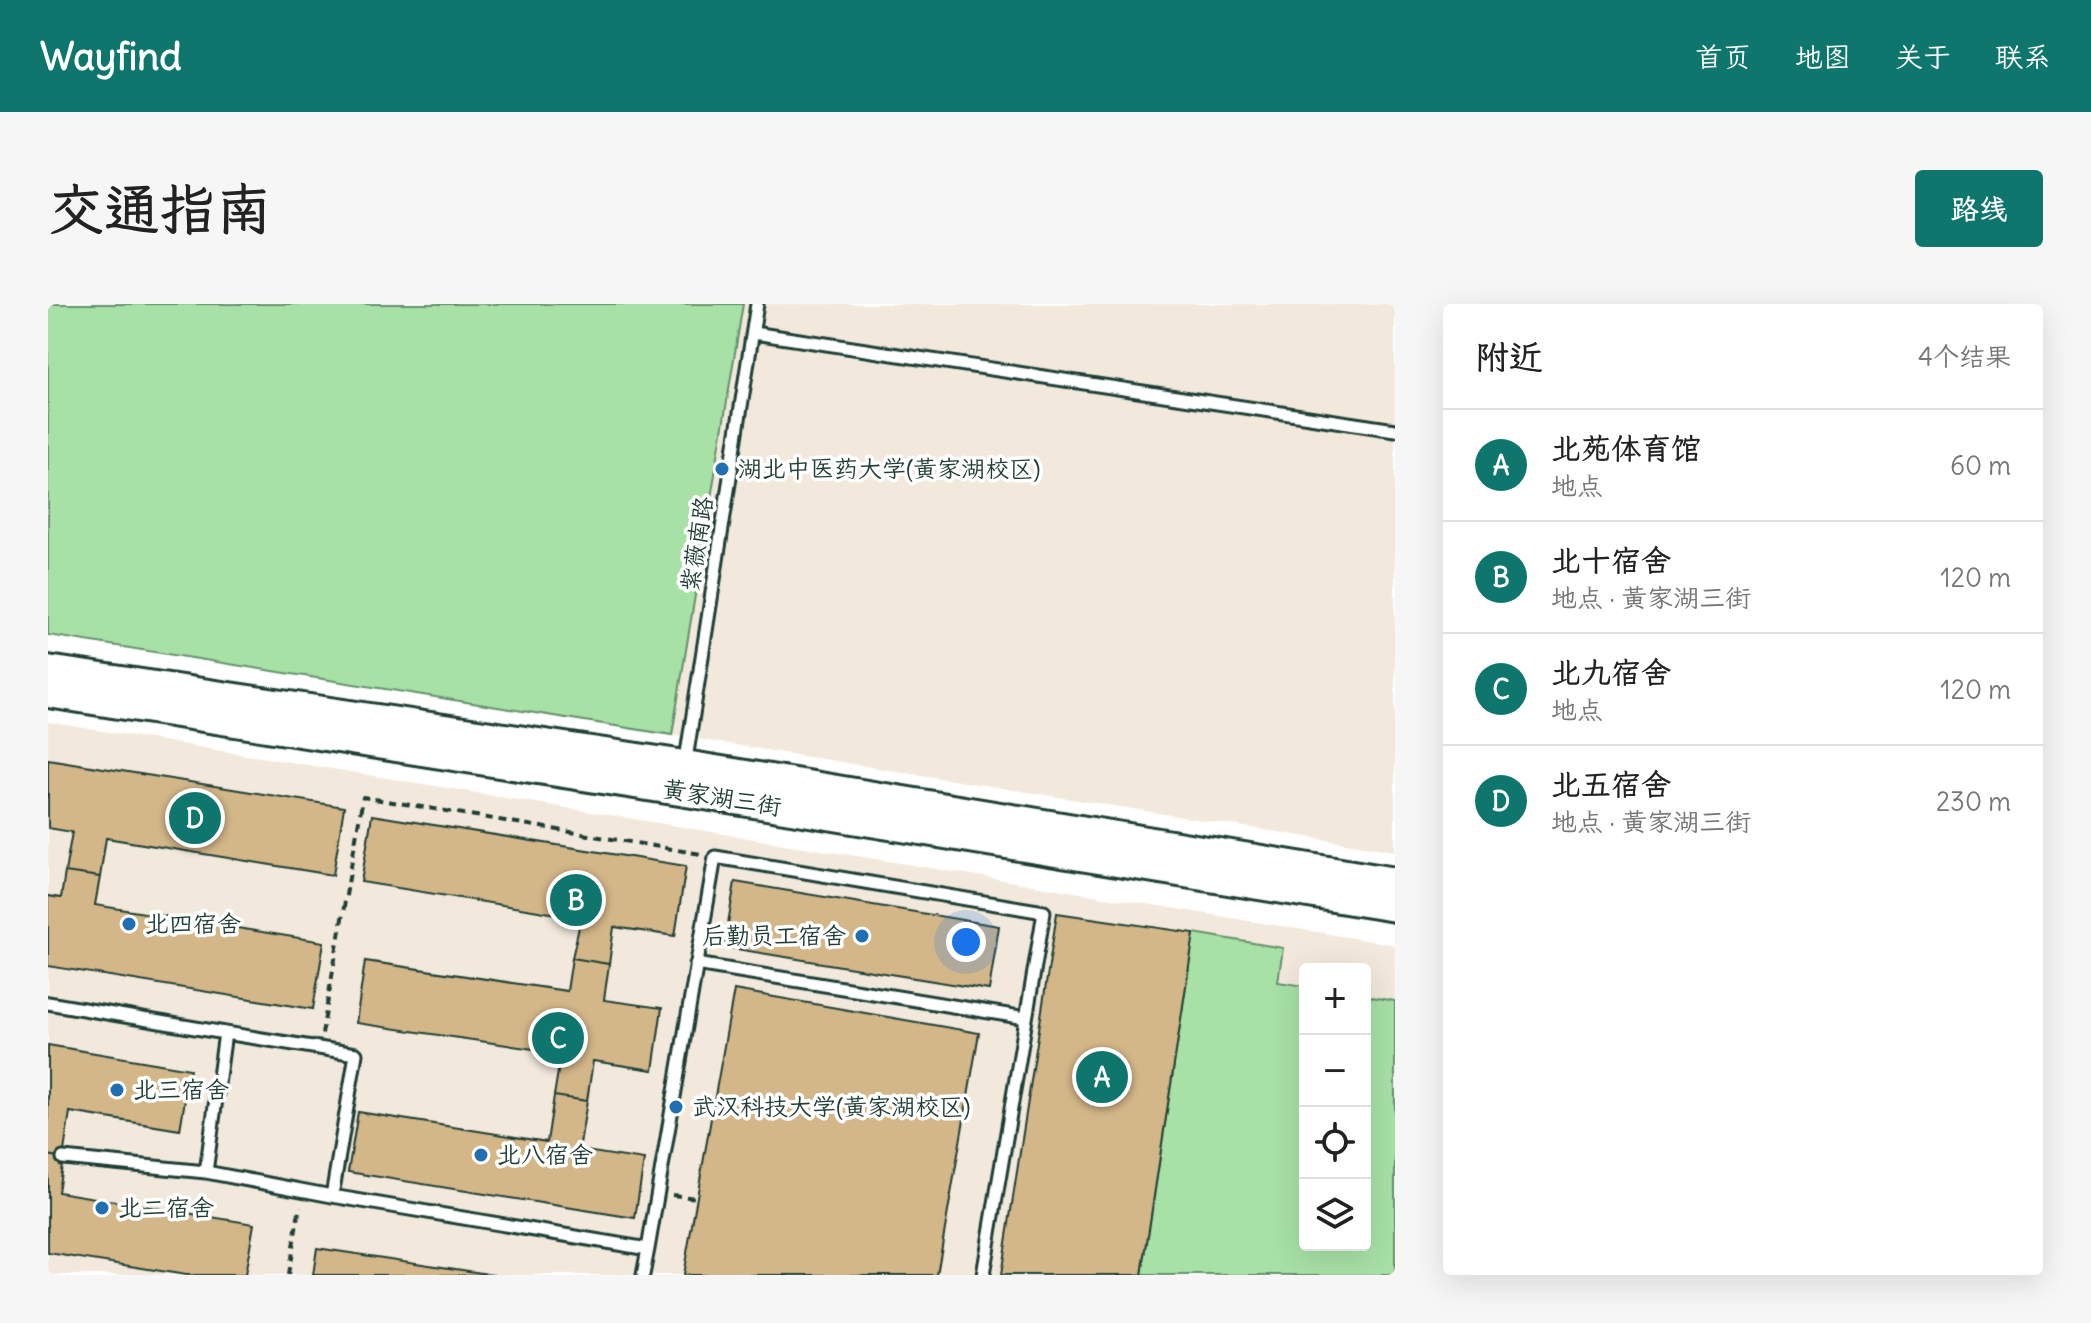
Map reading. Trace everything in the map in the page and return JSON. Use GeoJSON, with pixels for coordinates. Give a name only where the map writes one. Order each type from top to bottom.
{"type":"FeatureCollection","features":[{"type":"Feature","properties":{"kind":"street","name":"黄家湖三街"},"geometry":{"type":"LineString","coordinates":[[48,670],[682,778],[1395,907]]}},
{"type":"Feature","properties":{"kind":"street","name":"黄家湖三街"},"geometry":{"type":"LineString","coordinates":[[48,693],[682,778],[1395,882]]}},
{"type":"Feature","properties":{"kind":"lane","name":"紫薇南路"},"geometry":{"type":"LineString","coordinates":[[682,778],[757,304]]}},
{"type":"Feature","properties":{"kind":"lane"},"geometry":{"type":"LineString","coordinates":[[753,333],[1395,430]]}},
{"type":"Feature","properties":{"kind":"lane"},"geometry":{"type":"LineString","coordinates":[[643,1275],[715,857],[1044,912],[983,1275]]}},
{"type":"Feature","properties":{"kind":"lane"},"geometry":{"type":"LineString","coordinates":[[696,964],[1026,1018]]}},
{"type":"Feature","properties":{"kind":"lane"},"geometry":{"type":"LineString","coordinates":[[48,1003],[356,1054],[332,1196]]}},
{"type":"Feature","properties":{"kind":"lane"},"geometry":{"type":"LineString","coordinates":[[206,1172],[225,1033]]}},
{"type":"Feature","properties":{"kind":"lane"},"geometry":{"type":"LineString","coordinates":[[63,1158],[206,1172],[648,1249]]}},
{"type":"Feature","properties":{"kind":"path"},"geometry":{"type":"LineString","coordinates":[[320,1048],[363,797],[715,857]]}},
{"type":"Feature","properties":{"kind":"path"},"geometry":{"type":"LineString","coordinates":[[288,1275],[302,1191]]}},
{"type":"Feature","properties":{"kind":"path"},"geometry":{"type":"LineString","coordinates":[[657,1192],[697,1198]]}},
{"type":"Feature","properties":{"kind":"shaded area","name":"湖北中医药大学(黄家湖校区)"},"geometry":{"type":"Polygon","coordinates":[[[48,304],[1395,304],[1395,851],[48,635],[48,304]]]}},
{"type":"Feature","properties":{"kind":"shaded area","name":"武汉科技大学(黄家湖校区)"},"geometry":{"type":"Polygon","coordinates":[[[48,722],[1395,945],[1395,1275],[48,1275],[48,722]]]}},
{"type":"Feature","properties":{"kind":"green space"},"geometry":{"type":"Polygon","coordinates":[[[48,304],[743,304],[672,735],[48,635],[48,304]]]}},
{"type":"Feature","properties":{"kind":"green space"},"geometry":{"type":"Polygon","coordinates":[[[1194,933],[1283,948],[1278,982],[1299,985],[1299,1251],[1371,1251],[1371,997],[1395,1001],[1395,1275],[1142,1275],[1194,933]]]}},
{"type":"Feature","properties":{"kind":"building"},"geometry":{"type":"Polygon","coordinates":[[[48,759],[344,807],[333,875],[106,838],[100,877],[65,872],[72,832],[48,828],[48,759]]]}},
{"type":"Feature","properties":{"kind":"building"},"geometry":{"type":"Polygon","coordinates":[[[372,815],[686,866],[675,936],[614,927],[609,964],[572,958],[581,918],[361,882],[372,815]]]}},
{"type":"Feature","properties":{"kind":"building","name":"北四宿舍"},"geometry":{"type":"Polygon","coordinates":[[[65,872],[100,877],[95,905],[324,942],[313,1009],[48,966],[48,896],[61,898],[65,872]]]}},
{"type":"Feature","properties":{"kind":"building","name":"后勤员工宿舍"},"geometry":{"type":"Polygon","coordinates":[[[735,882],[999,926],[989,990],[724,947],[735,882]]]}},
{"type":"Feature","properties":{"kind":"building"},"geometry":{"type":"Polygon","coordinates":[[[1057,913],[1194,933],[1142,1275],[1001,1275],[1057,913]]]}},
{"type":"Feature","properties":{"kind":"building"},"geometry":{"type":"Polygon","coordinates":[[[572,958],[609,964],[604,1000],[662,1008],[653,1070],[593,1061],[587,1101],[554,1096],[561,1053],[356,1023],[365,961],[567,991],[572,958]]]}},
{"type":"Feature","properties":{"kind":"building"},"geometry":{"type":"Polygon","coordinates":[[[734,990],[979,1033],[937,1275],[683,1275],[734,990]]]}},
{"type":"Feature","properties":{"kind":"building","name":"北三宿舍"},"geometry":{"type":"Polygon","coordinates":[[[48,1045],[190,1069],[180,1130],[70,1112],[63,1158],[48,1155],[48,1045]]]}},
{"type":"Feature","properties":{"kind":"building","name":"北八宿舍"},"geometry":{"type":"Polygon","coordinates":[[[554,1096],[587,1101],[579,1150],[644,1160],[635,1218],[348,1172],[358,1112],[547,1142],[554,1096]]]}},
{"type":"Feature","properties":{"kind":"building","name":"北二宿舍"},"geometry":{"type":"Polygon","coordinates":[[[48,1155],[63,1158],[58,1192],[254,1224],[245,1275],[186,1275],[48,1253],[48,1155]]]}},
{"type":"Feature","properties":{"kind":"building"},"geometry":{"type":"Polygon","coordinates":[[[317,1248],[495,1275],[313,1275],[317,1248]]]}},
{"type":"Feature","properties":{"kind":"place","name":"湖北中医药大学(黄家湖校区)"},"geometry":{"type":"Point","coordinates":[722,469]}},
{"type":"Feature","properties":{"kind":"place","name":"北五宿舍"},"geometry":{"type":"Point","coordinates":[195,818]}},
{"type":"Feature","properties":{"kind":"place","name":"北十宿舍"},"geometry":{"type":"Point","coordinates":[576,900]}},
{"type":"Feature","properties":{"kind":"place","name":"北四宿舍"},"geometry":{"type":"Point","coordinates":[129,924]}},
{"type":"Feature","properties":{"kind":"place","name":"后勤员工宿舍"},"geometry":{"type":"Point","coordinates":[862,936]}},
{"type":"Feature","properties":{"kind":"place","name":"北九宿舍"},"geometry":{"type":"Point","coordinates":[558,1038]}},
{"type":"Feature","properties":{"kind":"place","name":"北苑体育馆"},"geometry":{"type":"Point","coordinates":[1102,1077]}},
{"type":"Feature","properties":{"kind":"place","name":"北三宿舍"},"geometry":{"type":"Point","coordinates":[117,1090]}},
{"type":"Feature","properties":{"kind":"place","name":"武汉科技大学(黄家湖校区)"},"geometry":{"type":"Point","coordinates":[676,1107]}},
{"type":"Feature","properties":{"kind":"place","name":"北八宿舍"},"geometry":{"type":"Point","coordinates":[481,1155]}},
{"type":"Feature","properties":{"kind":"place","name":"北二宿舍"},"geometry":{"type":"Point","coordinates":[102,1208]}}]}
